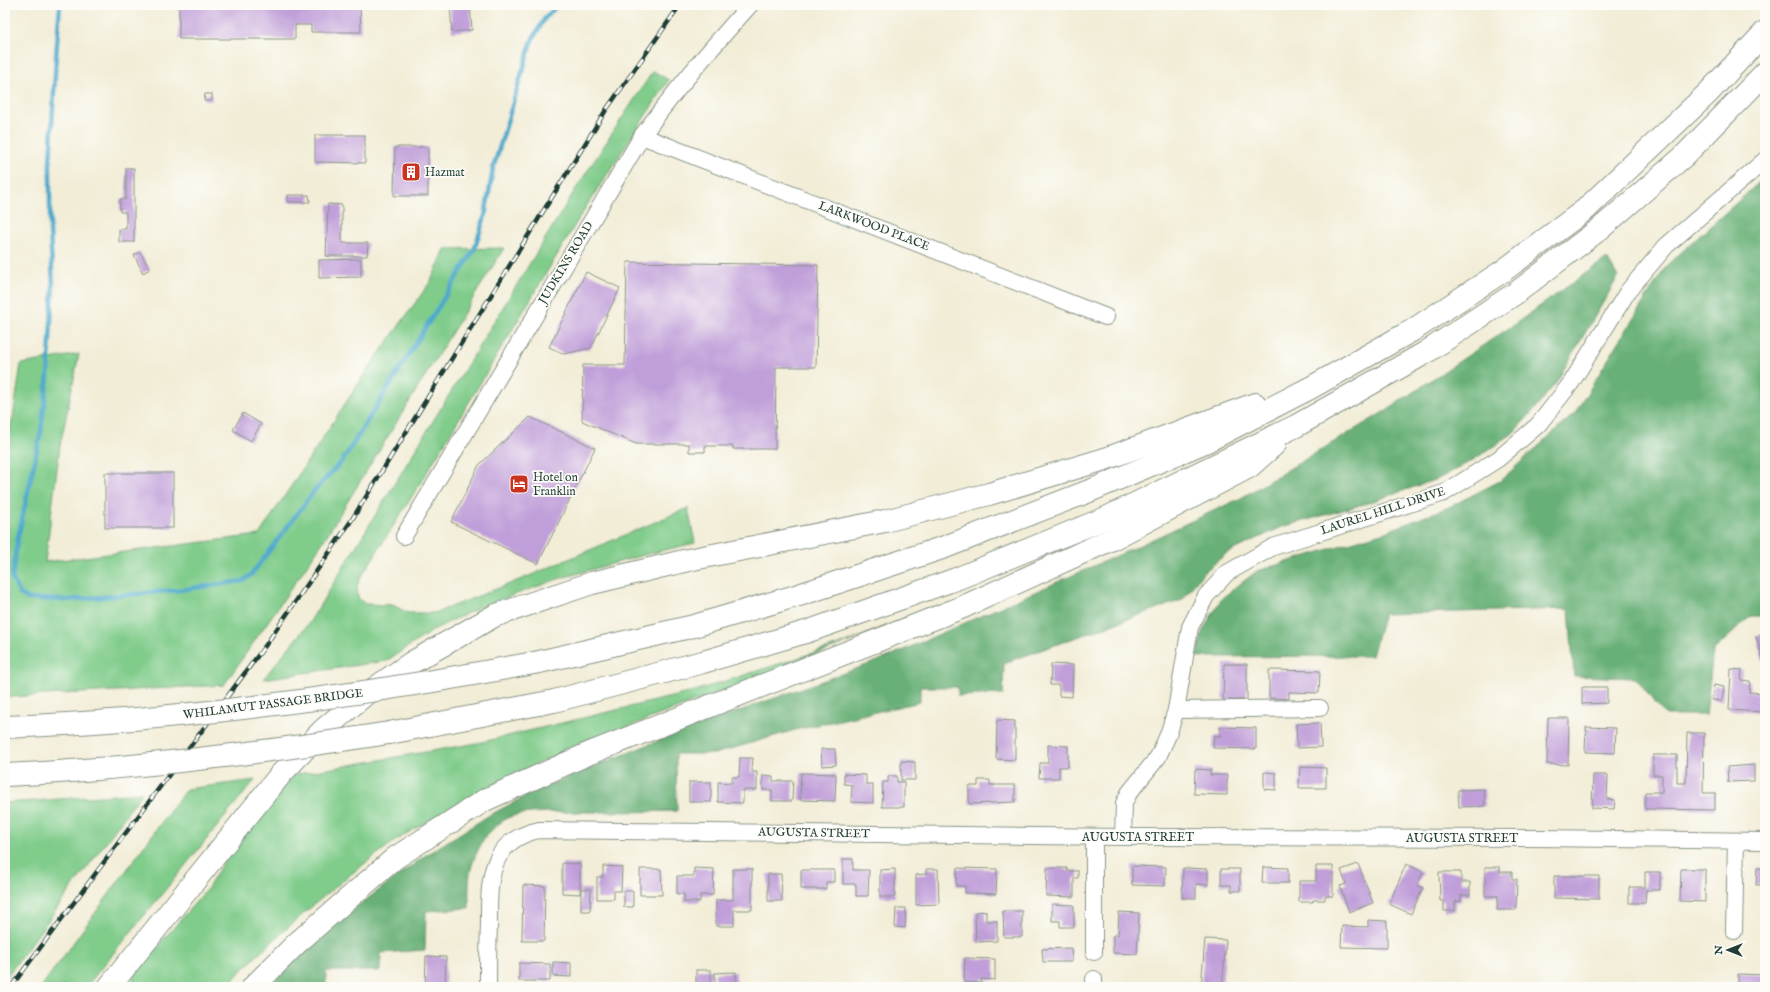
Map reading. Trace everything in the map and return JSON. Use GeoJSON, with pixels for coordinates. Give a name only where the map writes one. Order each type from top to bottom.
{"type":"FeatureCollection","features":[{"type":"Feature","properties":{"kind":"highway"},"geometry":{"type":"LineString","coordinates":[[110,987],[281,774],[322,731],[362,697],[411,663],[494,616],[541,599],[599,582],[688,560],[885,521],[989,494],[1105,459],[1160,440],[1245,406],[1312,387],[1413,330],[1503,271],[1586,209],[1708,93],[1765,32]]}},
{"type":"Feature","properties":{"kind":"highway"},"geometry":{"type":"LineString","coordinates":[[5,775],[99,768],[253,753],[389,733],[554,700],[703,662],[809,631],[956,579],[1106,518],[1296,426],[1425,353],[1516,293],[1601,228],[1683,156],[1765,73]]}},
{"type":"Feature","properties":{"kind":"highway","name":"WHILAMUT PASSAGE BRIDGE"},"geometry":{"type":"LineString","coordinates":[[5,727],[132,720],[205,714],[290,703],[444,680],[539,662],[694,626],[799,595],[945,547],[1092,490],[1205,442],[1312,387]]}},
{"type":"Feature","properties":{"kind":"highway"},"geometry":{"type":"LineString","coordinates":[[253,987],[297,943],[395,858],[485,800],[590,753],[962,607],[1114,538],[1249,467],[1296,426]]}},
{"type":"Feature","properties":{"kind":"street","name":"JUDKINS ROAD"},"geometry":{"type":"LineString","coordinates":[[404,536],[642,136],[666,102],[750,5]]}},
{"type":"Feature","properties":{"kind":"street","name":"LARKWOOD PLACE"},"geometry":{"type":"LineString","coordinates":[[642,136],[1106,317]]}},
{"type":"Feature","properties":{"kind":"street","name":"LAUREL HILL DRIVE"},"geometry":{"type":"LineString","coordinates":[[1123,837],[1124,803],[1129,793],[1158,757],[1168,735],[1176,710],[1190,627],[1206,596],[1227,573],[1273,547],[1444,493],[1498,459],[1538,425],[1571,383],[1628,291],[1666,246],[1765,160]]}},
{"type":"Feature","properties":{"kind":"street"},"geometry":{"type":"LineString","coordinates":[[1176,710],[1320,708]]}},
{"type":"Feature","properties":{"kind":"street","name":"AUGUSTA STREET"},"geometry":{"type":"LineString","coordinates":[[488,987],[489,888],[491,872],[501,853],[514,840],[530,832],[553,829],[1094,837],[1765,841]]}},
{"type":"Feature","properties":{"kind":"street"},"geometry":{"type":"LineString","coordinates":[[1094,837],[1094,952]]}},
{"type":"Feature","properties":{"kind":"street"},"geometry":{"type":"LineString","coordinates":[[1734,931],[1736,841]]}},
{"type":"Feature","properties":{"kind":"green space"},"geometry":{"type":"Polygon","coordinates":[[[653,71],[669,80],[587,205],[423,479],[361,577],[357,586],[358,597],[365,604],[393,605],[408,613],[435,613],[522,579],[688,508],[695,543],[644,555],[558,579],[478,608],[437,628],[386,661],[263,679],[309,623],[575,190],[653,71]]]}},
{"type":"Feature","properties":{"kind":"green space"},"geometry":{"type":"Polygon","coordinates":[[[1765,177],[1765,616],[1751,616],[1713,651],[1706,715],[1665,715],[1636,678],[1574,676],[1569,609],[1384,614],[1372,656],[1197,657],[1202,632],[1222,598],[1257,571],[1385,532],[1449,507],[1500,481],[1575,413],[1666,266],[1765,177]]]}},
{"type":"Feature","properties":{"kind":"green space"},"geometry":{"type":"Polygon","coordinates":[[[504,248],[319,548],[224,685],[9,697],[5,689],[5,442],[13,418],[21,364],[79,354],[60,446],[45,562],[259,535],[368,369],[431,281],[445,249],[504,248]]]}},
{"type":"Feature","properties":{"kind":"green space"},"geometry":{"type":"Polygon","coordinates":[[[1607,258],[1618,277],[1557,381],[1536,408],[1512,434],[1473,460],[1440,478],[1368,503],[1282,527],[1227,553],[1203,573],[1182,600],[1004,663],[1003,694],[958,696],[958,687],[920,687],[920,702],[795,730],[714,754],[676,754],[677,811],[538,813],[516,815],[507,818],[493,829],[477,852],[470,874],[469,908],[426,911],[425,950],[381,953],[381,971],[326,971],[326,987],[268,987],[294,961],[355,908],[426,855],[488,816],[541,788],[667,737],[883,659],[1123,553],[1241,498],[1382,413],[1515,324],[1607,258]]]}},
{"type":"Feature","properties":{"kind":"green space"},"geometry":{"type":"Polygon","coordinates":[[[932,607],[933,609],[742,684],[584,744],[492,785],[462,801],[395,841],[351,874],[286,929],[225,987],[133,987],[133,977],[135,972],[208,888],[222,864],[292,775],[478,743],[688,693],[848,642],[932,607]]]}},
{"type":"Feature","properties":{"kind":"green space"},"geometry":{"type":"Polygon","coordinates":[[[255,780],[86,987],[41,987],[186,789],[255,780]]]}},
{"type":"Feature","properties":{"kind":"green space"},"geometry":{"type":"Polygon","coordinates":[[[142,793],[5,979],[5,803],[142,793]]]}},
{"type":"Feature","properties":{"kind":"building"},"geometry":{"type":"Polygon","coordinates":[[[179,5],[360,5],[361,32],[311,32],[311,25],[295,25],[295,39],[179,39],[179,5]]]}},
{"type":"Feature","properties":{"kind":"building"},"geometry":{"type":"Polygon","coordinates":[[[450,5],[470,5],[472,30],[452,32],[450,5]]]}},
{"type":"Feature","properties":{"kind":"building"},"geometry":{"type":"Polygon","coordinates":[[[205,94],[212,94],[212,101],[204,101],[205,94]]]}},
{"type":"Feature","properties":{"kind":"building"},"geometry":{"type":"Polygon","coordinates":[[[315,135],[365,135],[365,163],[315,162],[315,135]]]}},
{"type":"Feature","properties":{"kind":"building","name":"Hazmat"},"geometry":{"type":"Polygon","coordinates":[[[395,147],[428,147],[428,196],[394,196],[395,147]]]}},
{"type":"Feature","properties":{"kind":"building"},"geometry":{"type":"Polygon","coordinates":[[[126,168],[134,168],[134,242],[119,242],[119,229],[126,229],[126,212],[120,212],[120,199],[126,199],[126,168]]]}},
{"type":"Feature","properties":{"kind":"building"},"geometry":{"type":"Polygon","coordinates":[[[288,195],[309,195],[310,202],[288,202],[288,195]]]}},
{"type":"Feature","properties":{"kind":"building"},"geometry":{"type":"Polygon","coordinates":[[[328,204],[342,205],[342,243],[368,243],[367,256],[326,256],[328,204]]]}},
{"type":"Feature","properties":{"kind":"building"},"geometry":{"type":"Polygon","coordinates":[[[140,252],[150,269],[143,273],[134,255],[140,252]]]}},
{"type":"Feature","properties":{"kind":"building"},"geometry":{"type":"Polygon","coordinates":[[[361,259],[361,277],[319,278],[319,260],[361,259]]]}},
{"type":"Feature","properties":{"kind":"building"},"geometry":{"type":"Polygon","coordinates":[[[627,262],[818,265],[816,367],[776,367],[775,449],[733,449],[733,446],[705,446],[705,452],[689,452],[689,444],[636,444],[582,421],[583,365],[625,365],[627,262]]]}},
{"type":"Feature","properties":{"kind":"building"},"geometry":{"type":"Polygon","coordinates":[[[586,272],[620,288],[591,348],[564,354],[549,347],[586,272]]]}},
{"type":"Feature","properties":{"kind":"building"},"geometry":{"type":"Polygon","coordinates":[[[243,413],[261,424],[251,441],[233,430],[243,413]]]}},
{"type":"Feature","properties":{"kind":"building"},"geometry":{"type":"Polygon","coordinates":[[[530,417],[595,448],[538,564],[451,522],[479,465],[530,417]]]}},
{"type":"Feature","properties":{"kind":"building"},"geometry":{"type":"Polygon","coordinates":[[[105,473],[173,473],[173,528],[105,528],[105,473]]]}},
{"type":"Feature","properties":{"kind":"building"},"geometry":{"type":"Polygon","coordinates":[[[1765,633],[1765,661],[1763,661],[1756,636],[1765,633]]]}},
{"type":"Feature","properties":{"kind":"building"},"geometry":{"type":"Polygon","coordinates":[[[1051,664],[1073,665],[1072,697],[1059,696],[1059,685],[1050,685],[1051,664]]]}},
{"type":"Feature","properties":{"kind":"building"},"geometry":{"type":"Polygon","coordinates":[[[1224,664],[1247,664],[1247,700],[1223,700],[1224,664]]]}},
{"type":"Feature","properties":{"kind":"building"},"geometry":{"type":"Polygon","coordinates":[[[1731,669],[1742,670],[1741,680],[1750,681],[1749,692],[1763,693],[1762,712],[1729,710],[1731,669]]]}},
{"type":"Feature","properties":{"kind":"building"},"geometry":{"type":"Polygon","coordinates":[[[1269,670],[1320,671],[1319,693],[1289,692],[1289,699],[1269,698],[1269,670]]]}},
{"type":"Feature","properties":{"kind":"building"},"geometry":{"type":"Polygon","coordinates":[[[1714,685],[1724,687],[1722,701],[1712,700],[1714,685]]]}},
{"type":"Feature","properties":{"kind":"building"},"geometry":{"type":"Polygon","coordinates":[[[1582,687],[1607,687],[1607,703],[1582,704],[1582,687]]]}},
{"type":"Feature","properties":{"kind":"building"},"geometry":{"type":"Polygon","coordinates":[[[1548,718],[1569,718],[1568,765],[1547,764],[1548,718]]]}},
{"type":"Feature","properties":{"kind":"building"},"geometry":{"type":"Polygon","coordinates":[[[997,720],[1015,721],[1015,760],[996,759],[997,720]]]}},
{"type":"Feature","properties":{"kind":"building"},"geometry":{"type":"Polygon","coordinates":[[[1320,723],[1321,747],[1297,748],[1296,724],[1320,723]]]}},
{"type":"Feature","properties":{"kind":"building"},"geometry":{"type":"Polygon","coordinates":[[[1220,727],[1256,728],[1256,749],[1213,748],[1214,736],[1220,736],[1220,727]]]}},
{"type":"Feature","properties":{"kind":"building"},"geometry":{"type":"Polygon","coordinates":[[[1586,727],[1616,728],[1615,753],[1585,752],[1586,727]]]}},
{"type":"Feature","properties":{"kind":"building"},"geometry":{"type":"Polygon","coordinates":[[[1687,733],[1704,733],[1703,793],[1715,793],[1715,810],[1645,809],[1645,792],[1662,792],[1662,775],[1653,775],[1653,755],[1677,755],[1677,783],[1686,783],[1687,733]]]}},
{"type":"Feature","properties":{"kind":"building"},"geometry":{"type":"Polygon","coordinates":[[[1048,745],[1068,746],[1068,767],[1059,767],[1059,778],[1039,778],[1040,763],[1048,763],[1048,745]]]}},
{"type":"Feature","properties":{"kind":"building"},"geometry":{"type":"Polygon","coordinates":[[[821,749],[835,749],[836,765],[822,766],[821,749]]]}},
{"type":"Feature","properties":{"kind":"building"},"geometry":{"type":"Polygon","coordinates":[[[740,758],[753,758],[752,772],[757,772],[757,790],[743,790],[743,803],[718,802],[718,782],[732,783],[732,777],[739,777],[740,758]]]}},
{"type":"Feature","properties":{"kind":"building"},"geometry":{"type":"Polygon","coordinates":[[[901,761],[915,762],[915,780],[901,780],[901,761]]]}},
{"type":"Feature","properties":{"kind":"building"},"geometry":{"type":"Polygon","coordinates":[[[1754,765],[1754,781],[1728,782],[1727,767],[1754,765]]]}},
{"type":"Feature","properties":{"kind":"building"},"geometry":{"type":"Polygon","coordinates":[[[1300,767],[1326,768],[1326,788],[1299,788],[1300,767]]]}},
{"type":"Feature","properties":{"kind":"building"},"geometry":{"type":"Polygon","coordinates":[[[1195,769],[1211,770],[1210,775],[1227,775],[1227,795],[1194,794],[1195,769]]]}},
{"type":"Feature","properties":{"kind":"building"},"geometry":{"type":"Polygon","coordinates":[[[1264,772],[1276,773],[1276,790],[1264,789],[1264,772]]]}},
{"type":"Feature","properties":{"kind":"building"},"geometry":{"type":"Polygon","coordinates":[[[801,773],[836,774],[835,801],[800,800],[801,773]]]}},
{"type":"Feature","properties":{"kind":"building"},"geometry":{"type":"Polygon","coordinates":[[[844,774],[866,775],[866,784],[873,784],[873,803],[851,802],[852,785],[844,784],[844,774]]]}},
{"type":"Feature","properties":{"kind":"building"},"geometry":{"type":"Polygon","coordinates":[[[763,775],[773,776],[773,781],[793,781],[792,801],[772,801],[772,790],[763,790],[763,775]]]}},
{"type":"Feature","properties":{"kind":"building"},"geometry":{"type":"Polygon","coordinates":[[[1593,775],[1608,775],[1607,799],[1615,800],[1614,809],[1592,808],[1593,775]]]}},
{"type":"Feature","properties":{"kind":"building"},"geometry":{"type":"Polygon","coordinates":[[[888,776],[897,776],[897,782],[904,782],[904,807],[882,807],[883,782],[888,782],[888,776]]]}},
{"type":"Feature","properties":{"kind":"building"},"geometry":{"type":"Polygon","coordinates":[[[978,780],[990,780],[990,785],[1015,785],[1015,802],[969,804],[969,786],[978,786],[978,780]]]}},
{"type":"Feature","properties":{"kind":"building"},"geometry":{"type":"Polygon","coordinates":[[[689,782],[711,782],[711,802],[689,802],[689,782]]]}},
{"type":"Feature","properties":{"kind":"building"},"geometry":{"type":"Polygon","coordinates":[[[1484,789],[1485,806],[1459,807],[1458,790],[1484,789]]]}},
{"type":"Feature","properties":{"kind":"building"},"geometry":{"type":"Polygon","coordinates":[[[843,859],[853,859],[853,870],[869,870],[868,896],[856,896],[856,884],[843,884],[843,859]]]}},
{"type":"Feature","properties":{"kind":"building"},"geometry":{"type":"Polygon","coordinates":[[[562,863],[580,864],[580,894],[562,893],[562,863]]]}},
{"type":"Feature","properties":{"kind":"building"},"geometry":{"type":"Polygon","coordinates":[[[1358,864],[1373,903],[1349,912],[1340,886],[1346,884],[1341,870],[1358,864]]]}},
{"type":"Feature","properties":{"kind":"building"},"geometry":{"type":"Polygon","coordinates":[[[1406,864],[1423,872],[1417,885],[1423,888],[1411,914],[1389,904],[1406,864]]]}},
{"type":"Feature","properties":{"kind":"building"},"geometry":{"type":"Polygon","coordinates":[[[603,866],[622,867],[621,891],[614,891],[614,899],[597,899],[597,877],[603,877],[603,866]]]}},
{"type":"Feature","properties":{"kind":"building"},"geometry":{"type":"Polygon","coordinates":[[[1132,866],[1166,867],[1165,886],[1132,885],[1132,866]]]}},
{"type":"Feature","properties":{"kind":"building"},"geometry":{"type":"Polygon","coordinates":[[[1316,866],[1333,866],[1333,896],[1325,896],[1325,900],[1299,902],[1299,881],[1316,881],[1316,866]]]}},
{"type":"Feature","properties":{"kind":"building"},"geometry":{"type":"Polygon","coordinates":[[[1263,867],[1288,868],[1288,883],[1262,883],[1263,867]]]}},
{"type":"Feature","properties":{"kind":"building"},"geometry":{"type":"Polygon","coordinates":[[[1485,867],[1500,867],[1500,872],[1512,872],[1512,879],[1517,879],[1516,910],[1497,910],[1498,896],[1485,896],[1485,867]]]}},
{"type":"Feature","properties":{"kind":"building"},"geometry":{"type":"Polygon","coordinates":[[[694,868],[714,869],[713,895],[700,895],[700,902],[684,902],[684,894],[677,894],[677,876],[694,876],[694,868]]]}},
{"type":"Feature","properties":{"kind":"building"},"geometry":{"type":"Polygon","coordinates":[[[957,868],[997,869],[996,894],[965,893],[965,886],[956,886],[957,868]]]}},
{"type":"Feature","properties":{"kind":"building"},"geometry":{"type":"Polygon","coordinates":[[[1047,868],[1067,868],[1067,871],[1078,871],[1078,878],[1074,878],[1074,897],[1046,896],[1047,868]]]}},
{"type":"Feature","properties":{"kind":"building"},"geometry":{"type":"Polygon","coordinates":[[[1183,868],[1208,869],[1208,885],[1196,884],[1196,898],[1182,898],[1183,868]]]}},
{"type":"Feature","properties":{"kind":"building"},"geometry":{"type":"Polygon","coordinates":[[[1757,868],[1765,868],[1765,885],[1756,885],[1757,868]]]}},
{"type":"Feature","properties":{"kind":"building"},"geometry":{"type":"Polygon","coordinates":[[[640,869],[661,869],[662,895],[640,895],[640,869]]]}},
{"type":"Feature","properties":{"kind":"building"},"geometry":{"type":"Polygon","coordinates":[[[733,869],[752,869],[752,910],[734,910],[734,926],[716,926],[716,900],[733,900],[733,869]]]}},
{"type":"Feature","properties":{"kind":"building"},"geometry":{"type":"Polygon","coordinates":[[[895,869],[895,897],[880,897],[880,870],[895,869]]]}},
{"type":"Feature","properties":{"kind":"building"},"geometry":{"type":"Polygon","coordinates":[[[926,869],[938,869],[939,904],[916,905],[916,875],[926,874],[926,869]]]}},
{"type":"Feature","properties":{"kind":"building"},"geometry":{"type":"Polygon","coordinates":[[[1221,869],[1240,869],[1240,891],[1231,891],[1231,885],[1221,885],[1221,869]]]}},
{"type":"Feature","properties":{"kind":"building"},"geometry":{"type":"Polygon","coordinates":[[[1681,869],[1705,869],[1705,902],[1680,901],[1681,869]]]}},
{"type":"Feature","properties":{"kind":"building"},"geometry":{"type":"Polygon","coordinates":[[[801,870],[834,870],[834,882],[826,882],[826,889],[801,889],[801,870]]]}},
{"type":"Feature","properties":{"kind":"building"},"geometry":{"type":"Polygon","coordinates":[[[1439,872],[1461,872],[1461,882],[1470,882],[1470,895],[1461,895],[1461,901],[1455,902],[1455,911],[1444,911],[1444,901],[1440,901],[1439,872]]]}},
{"type":"Feature","properties":{"kind":"building"},"geometry":{"type":"Polygon","coordinates":[[[1645,872],[1660,872],[1660,890],[1646,890],[1645,903],[1629,903],[1629,887],[1645,887],[1645,872]]]}},
{"type":"Feature","properties":{"kind":"building"},"geometry":{"type":"Polygon","coordinates":[[[768,874],[781,874],[782,901],[768,901],[768,874]]]}},
{"type":"Feature","properties":{"kind":"building"},"geometry":{"type":"Polygon","coordinates":[[[1554,876],[1599,876],[1599,899],[1554,898],[1554,876]]]}},
{"type":"Feature","properties":{"kind":"building"},"geometry":{"type":"Polygon","coordinates":[[[523,885],[545,886],[544,941],[522,941],[523,885]]]}},
{"type":"Feature","properties":{"kind":"building"},"geometry":{"type":"Polygon","coordinates":[[[581,889],[591,889],[590,911],[581,911],[581,889]]]}},
{"type":"Feature","properties":{"kind":"building"},"geometry":{"type":"Polygon","coordinates":[[[624,891],[633,891],[633,907],[624,907],[624,891]]]}},
{"type":"Feature","properties":{"kind":"building"},"geometry":{"type":"Polygon","coordinates":[[[1052,904],[1074,905],[1074,927],[1060,927],[1060,921],[1052,921],[1052,904]]]}},
{"type":"Feature","properties":{"kind":"building"},"geometry":{"type":"Polygon","coordinates":[[[896,908],[906,908],[905,928],[895,927],[896,908]]]}},
{"type":"Feature","properties":{"kind":"building"},"geometry":{"type":"Polygon","coordinates":[[[986,911],[986,921],[997,921],[997,941],[976,942],[975,912],[986,911]]]}},
{"type":"Feature","properties":{"kind":"building"},"geometry":{"type":"Polygon","coordinates":[[[1003,911],[1022,911],[1022,937],[1004,937],[1003,911]]]}},
{"type":"Feature","properties":{"kind":"building"},"geometry":{"type":"Polygon","coordinates":[[[1119,912],[1139,913],[1137,954],[1113,953],[1113,935],[1118,935],[1119,912]]]}},
{"type":"Feature","properties":{"kind":"building"},"geometry":{"type":"Polygon","coordinates":[[[1368,920],[1387,921],[1387,948],[1341,947],[1342,926],[1368,927],[1368,920]]]}},
{"type":"Feature","properties":{"kind":"building"},"geometry":{"type":"Polygon","coordinates":[[[1205,939],[1226,940],[1222,987],[1201,987],[1205,939]]]}},
{"type":"Feature","properties":{"kind":"building"},"geometry":{"type":"Polygon","coordinates":[[[1071,948],[1072,962],[1043,962],[1042,949],[1071,948]]]}},
{"type":"Feature","properties":{"kind":"building"},"geometry":{"type":"Polygon","coordinates":[[[426,956],[446,957],[445,987],[425,987],[426,956]]]}},
{"type":"Feature","properties":{"kind":"building"},"geometry":{"type":"Polygon","coordinates":[[[965,958],[995,959],[995,980],[981,979],[981,983],[964,982],[965,958]]]}},
{"type":"Feature","properties":{"kind":"building"},"geometry":{"type":"Polygon","coordinates":[[[553,962],[571,963],[571,977],[553,976],[553,962]]]}},
{"type":"Feature","properties":{"kind":"building"},"geometry":{"type":"Polygon","coordinates":[[[519,963],[550,964],[550,981],[519,981],[519,963]]]}},
{"type":"Feature","properties":{"kind":"building"},"geometry":{"type":"Polygon","coordinates":[[[696,970],[711,970],[711,987],[696,987],[696,970]]]}},
{"type":"Feature","properties":{"kind":"building"},"geometry":{"type":"Polygon","coordinates":[[[736,972],[736,987],[715,987],[715,973],[736,972]]]}},
{"type":"Feature","properties":{"kind":"building"},"geometry":{"type":"Polygon","coordinates":[[[1738,974],[1765,975],[1765,987],[1738,987],[1738,974]]]}},
{"type":"Feature","properties":{"kind":"building"},"geometry":{"type":"Polygon","coordinates":[[[1051,984],[1072,984],[1072,987],[1051,987],[1051,984]]]}},
{"type":"Feature","properties":{"kind":"waterway"},"geometry":{"type":"LineString","coordinates":[[60,5],[50,163],[50,231],[53,286],[48,376],[41,432],[17,542],[12,578],[20,594],[29,599],[67,600],[179,590],[243,581],[251,575],[315,490],[343,460],[474,250],[485,216],[493,169],[532,40],[545,18],[558,5]]}},
{"type":"Feature","properties":{"kind":"railway"},"geometry":{"type":"LineString","coordinates":[[11,987],[265,646],[351,521],[606,110],[680,5]]}},
{"type":"Feature","properties":{"kind":"place","name":"Hazmat"},"geometry":{"type":"Point","coordinates":[411,172]}},
{"type":"Feature","properties":{"kind":"place","name":"Hotel on Franklin"},"geometry":{"type":"Point","coordinates":[519,484]}}]}
